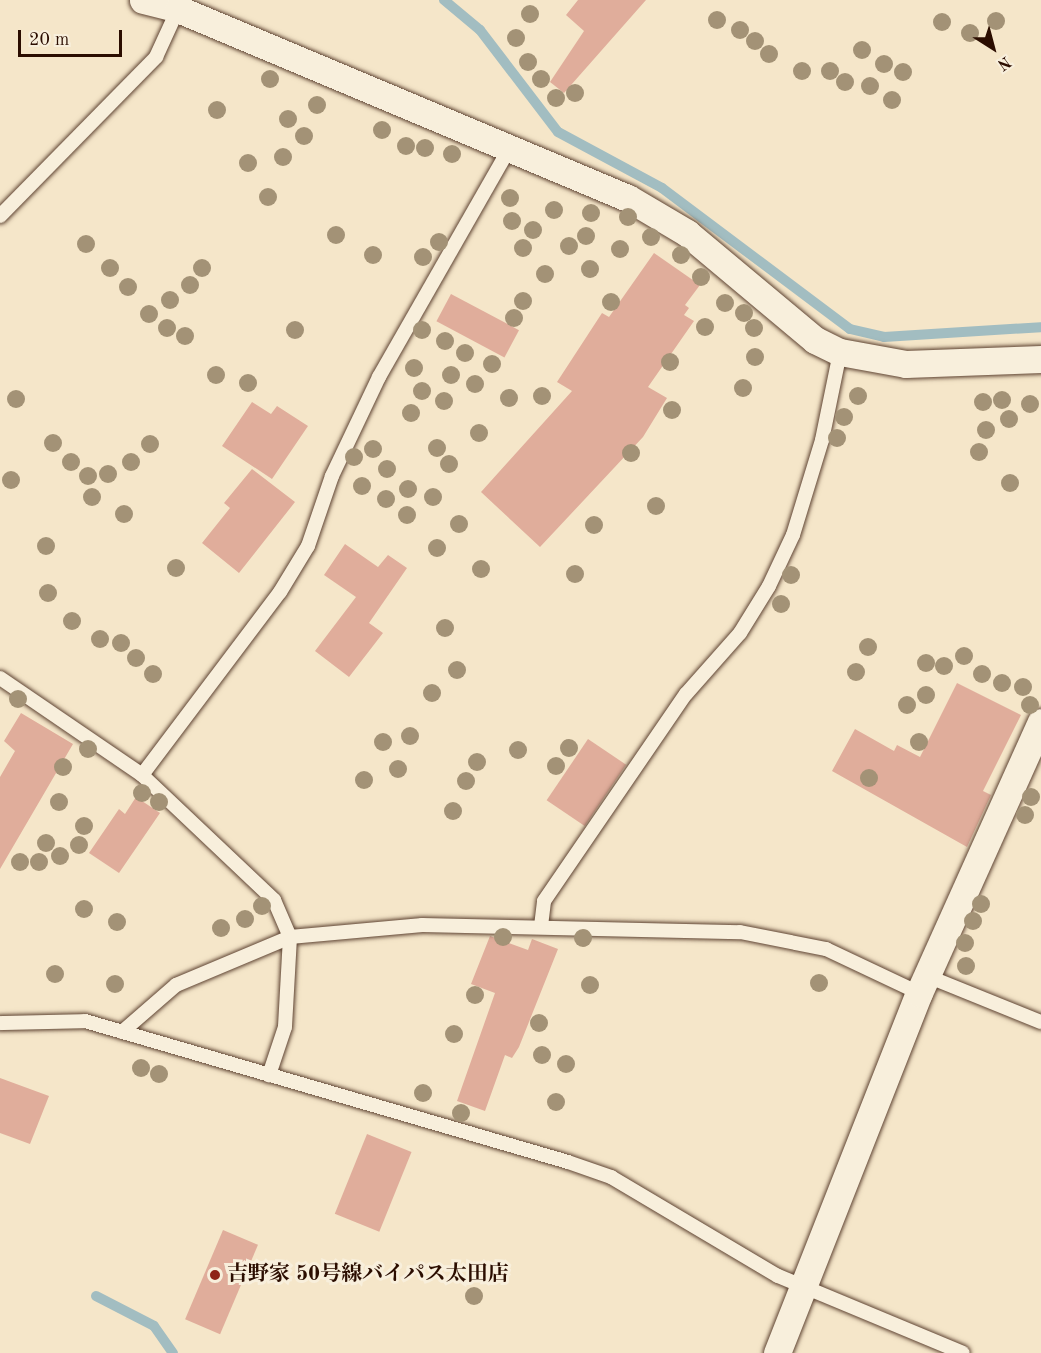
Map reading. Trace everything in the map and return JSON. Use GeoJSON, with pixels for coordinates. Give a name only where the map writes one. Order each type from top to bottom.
{"type":"FeatureCollection","features":[{"type":"Feature","properties":{"kind":"street"},"geometry":{"type":"LineString","coordinates":[[143,0],[179,4],[511,146],[658,213],[815,340],[840,352],[906,364],[1041,359]]}},
{"type":"Feature","properties":{"kind":"street"},"geometry":{"type":"LineString","coordinates":[[777,1353],[923,985],[1041,722]]}},
{"type":"Feature","properties":{"kind":"lane"},"geometry":{"type":"LineString","coordinates":[[0,216],[156,57],[179,4]]}},
{"type":"Feature","properties":{"kind":"lane"},"geometry":{"type":"LineString","coordinates":[[142,775],[280,592],[308,546],[332,476],[379,377],[511,146]]}},
{"type":"Feature","properties":{"kind":"lane"},"geometry":{"type":"LineString","coordinates":[[541,926],[544,901],[686,694],[740,633],[769,586],[793,534],[822,440],[840,352]]}},
{"type":"Feature","properties":{"kind":"lane"},"geometry":{"type":"LineString","coordinates":[[0,678],[142,775],[274,900],[290,937],[285,1027],[269,1075]]}},
{"type":"Feature","properties":{"kind":"lane"},"geometry":{"type":"LineString","coordinates":[[122,1032],[176,985],[290,937],[422,925],[669,927],[788,940],[826,949],[923,985],[1041,1022]]}},
{"type":"Feature","properties":{"kind":"lane"},"geometry":{"type":"LineString","coordinates":[[0,1023],[85,1021],[611,1177],[746,1259],[803,1288],[963,1353]]}},
{"type":"Feature","properties":{"kind":"building"},"geometry":{"type":"Polygon","coordinates":[[[578,0],[646,0],[564,93],[550,82],[584,31],[566,15],[578,0]]]}},
{"type":"Feature","properties":{"kind":"building"},"geometry":{"type":"Polygon","coordinates":[[[654,253],[700,285],[685,305],[689,308],[684,315],[694,321],[648,387],[667,398],[643,437],[540,547],[481,492],[572,391],[557,382],[602,313],[609,317],[654,253]]]}},
{"type":"Feature","properties":{"kind":"building"},"geometry":{"type":"Polygon","coordinates":[[[451,294],[519,330],[504,358],[436,321],[451,294]]]}},
{"type":"Feature","properties":{"kind":"building"},"geometry":{"type":"Polygon","coordinates":[[[252,402],[271,414],[277,406],[308,426],[272,479],[222,446],[252,402]]]}},
{"type":"Feature","properties":{"kind":"building"},"geometry":{"type":"Polygon","coordinates":[[[252,469],[295,502],[239,573],[202,543],[230,508],[224,503],[252,469]]]}},
{"type":"Feature","properties":{"kind":"building"},"geometry":{"type":"Polygon","coordinates":[[[345,544],[378,567],[388,555],[407,568],[369,623],[383,633],[349,677],[315,651],[356,597],[324,575],[345,544]]]}},
{"type":"Feature","properties":{"kind":"building"},"geometry":{"type":"Polygon","coordinates":[[[957,683],[1021,715],[983,791],[991,795],[967,847],[832,771],[855,729],[894,751],[897,745],[920,757],[957,683]]]}},
{"type":"Feature","properties":{"kind":"building"},"geometry":{"type":"Polygon","coordinates":[[[21,713],[73,744],[0,869],[0,777],[15,751],[4,741],[21,713]]]}},
{"type":"Feature","properties":{"kind":"building"},"geometry":{"type":"Polygon","coordinates":[[[588,739],[626,765],[585,826],[547,800],[588,739]]]}},
{"type":"Feature","properties":{"kind":"building"},"geometry":{"type":"Polygon","coordinates":[[[136,797],[160,813],[119,873],[89,853],[119,809],[125,814],[136,797]]]}},
{"type":"Feature","properties":{"kind":"building"},"geometry":{"type":"Polygon","coordinates":[[[490,936],[528,950],[532,939],[558,949],[519,1047],[512,1058],[505,1055],[485,1111],[457,1101],[495,993],[471,984],[490,936]]]}},
{"type":"Feature","properties":{"kind":"building"},"geometry":{"type":"Polygon","coordinates":[[[0,1078],[49,1096],[30,1144],[0,1133],[0,1078]]]}},
{"type":"Feature","properties":{"kind":"building"},"geometry":{"type":"Polygon","coordinates":[[[367,1134],[412,1152],[379,1232],[335,1214],[367,1134]]]}},
{"type":"Feature","properties":{"kind":"building"},"geometry":{"type":"Polygon","coordinates":[[[223,1230],[258,1245],[220,1334],[185,1319],[223,1230]]]}},
{"type":"Feature","properties":{"kind":"waterway"},"geometry":{"type":"LineString","coordinates":[[444,0],[480,30],[558,132],[662,188],[850,329],[884,337],[1041,327]]}},
{"type":"Feature","properties":{"kind":"waterway"},"geometry":{"type":"LineString","coordinates":[[96,1296],[154,1326],[173,1353]]}},
{"type":"Feature","properties":{"kind":"place","name":"吉野家 50号線バイパス太田店"},"geometry":{"type":"Point","coordinates":[215,1275]}}]}
